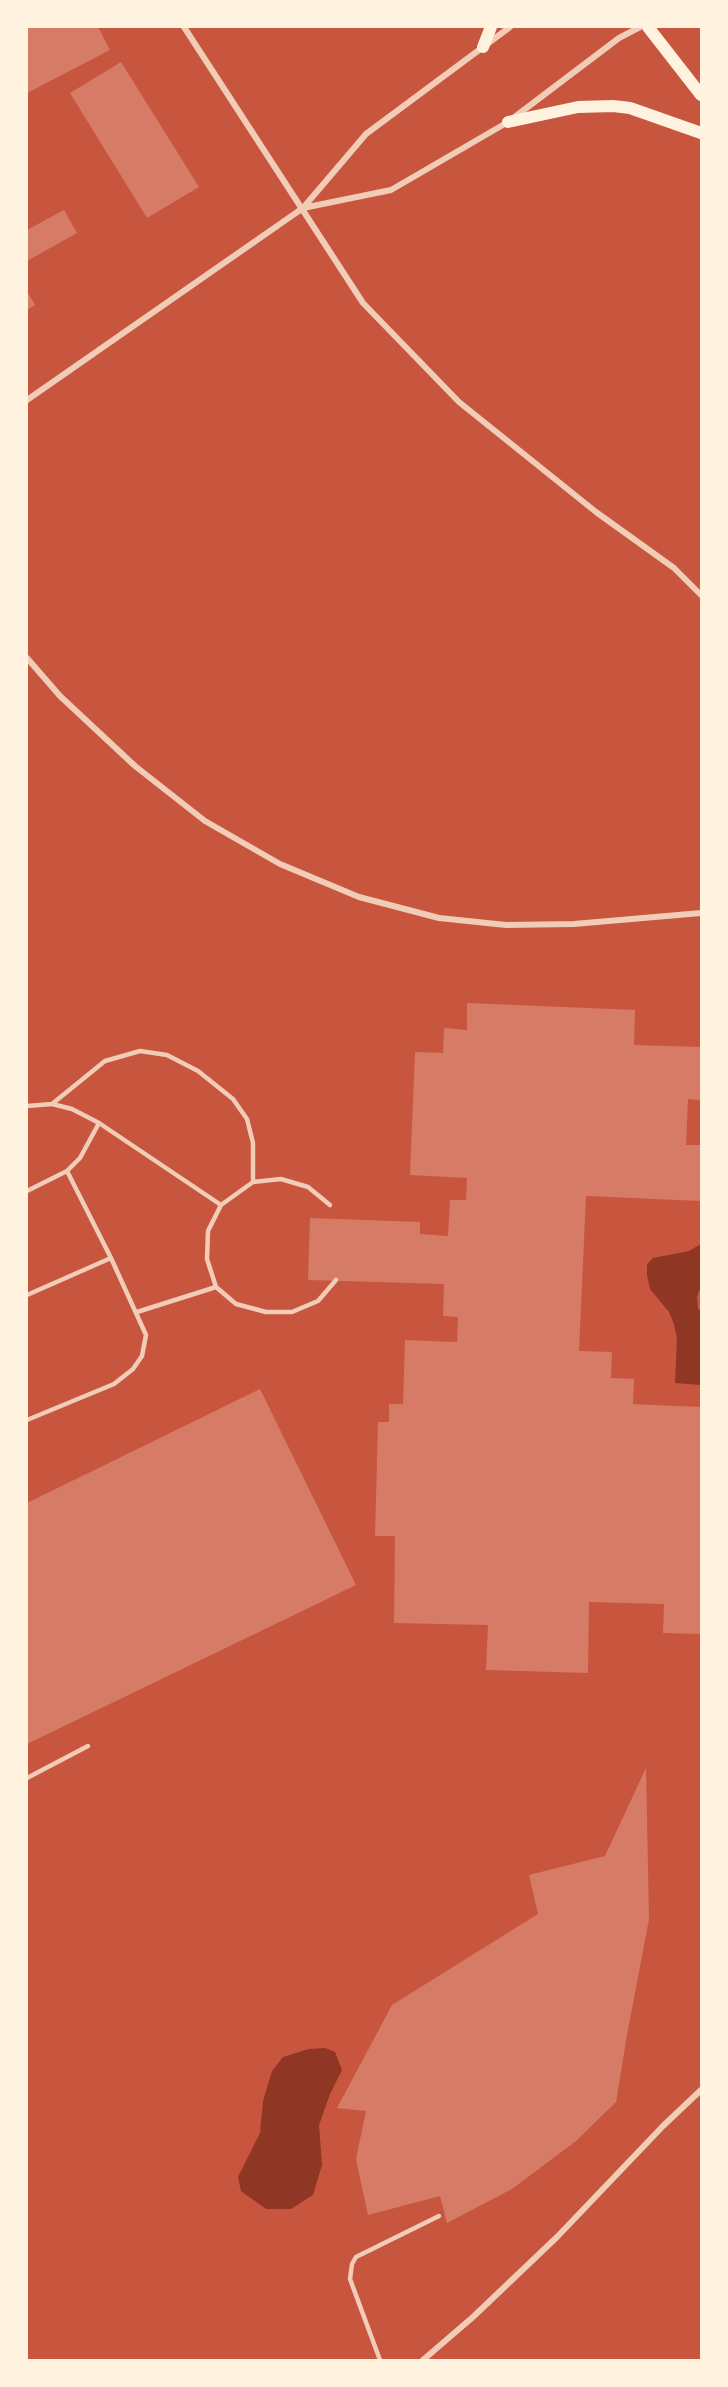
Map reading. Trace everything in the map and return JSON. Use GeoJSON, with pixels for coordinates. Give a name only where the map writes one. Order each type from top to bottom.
{"type":"FeatureCollection","features":[{"type":"Feature","properties":{"kind":"main road"},"geometry":{"type":"LineString","coordinates":[[483,47],[491,27]]}},
{"type":"Feature","properties":{"kind":"main road"},"geometry":{"type":"LineString","coordinates":[[648,27],[701,95]]}},
{"type":"Feature","properties":{"kind":"main road"},"geometry":{"type":"LineString","coordinates":[[508,122],[578,107],[613,106],[630,108],[701,134]]}},
{"type":"Feature","properties":{"kind":"street"},"geometry":{"type":"LineString","coordinates":[[184,27],[363,303],[459,402],[596,512],[674,568],[701,595]]}},
{"type":"Feature","properties":{"kind":"street"},"geometry":{"type":"LineString","coordinates":[[27,400],[303,208],[366,134],[510,27]]}},
{"type":"Feature","properties":{"kind":"street"},"geometry":{"type":"LineString","coordinates":[[303,208],[391,190],[508,122],[619,38],[640,27]]}},
{"type":"Feature","properties":{"kind":"street"},"geometry":{"type":"LineString","coordinates":[[27,658],[60,696],[135,766],[205,821],[280,864],[359,897],[439,918],[506,925],[573,924],[701,913]]}},
{"type":"Feature","properties":{"kind":"street"},"geometry":{"type":"LineString","coordinates":[[423,2360],[473,2317],[557,2237],[663,2126],[701,2090]]}},
{"type":"Feature","properties":{"kind":"lane"},"geometry":{"type":"LineString","coordinates":[[52,1104],[105,1061],[140,1051],[167,1055],[198,1071],[233,1099],[247,1119],[254,1143],[254,1182]]}},
{"type":"Feature","properties":{"kind":"lane"},"geometry":{"type":"LineString","coordinates":[[27,1106],[52,1104],[72,1109],[99,1123],[220,1205]]}},
{"type":"Feature","properties":{"kind":"lane"},"geometry":{"type":"LineString","coordinates":[[27,1191],[68,1171],[80,1158],[99,1123]]}},
{"type":"Feature","properties":{"kind":"lane"},"geometry":{"type":"LineString","coordinates":[[27,1420],[114,1384],[133,1369],[142,1356],[146,1335],[68,1171]]}},
{"type":"Feature","properties":{"kind":"lane"},"geometry":{"type":"LineString","coordinates":[[330,1206],[308,1187],[282,1179],[254,1182],[220,1205],[208,1231],[207,1259],[216,1287],[236,1304],[266,1312],[292,1312],[318,1300],[336,1280]]}},
{"type":"Feature","properties":{"kind":"lane"},"geometry":{"type":"LineString","coordinates":[[27,1295],[111,1258]]}},
{"type":"Feature","properties":{"kind":"lane"},"geometry":{"type":"LineString","coordinates":[[137,1312],[216,1287]]}},
{"type":"Feature","properties":{"kind":"lane"},"geometry":{"type":"LineString","coordinates":[[27,1778],[88,1746]]}},
{"type":"Feature","properties":{"kind":"lane"},"geometry":{"type":"LineString","coordinates":[[380,2360],[350,2279],[352,2264],[357,2257],[439,2216]]}},
{"type":"Feature","properties":{"kind":"shaded area"},"geometry":{"type":"Polygon","coordinates":[[[701,1244],[701,1286],[697,1297],[701,1313],[701,1385],[675,1383],[677,1339],[674,1324],[669,1312],[650,1289],[647,1264],[653,1258],[689,1251],[701,1244]]]}},
{"type":"Feature","properties":{"kind":"shaded area"},"geometry":{"type":"Polygon","coordinates":[[[325,2048],[335,2052],[342,2070],[330,2094],[319,2125],[322,2165],[313,2195],[291,2209],[266,2209],[241,2191],[238,2177],[260,2133],[263,2101],[272,2071],[283,2057],[309,2049],[325,2048]]]}},
{"type":"Feature","properties":{"kind":"building"},"geometry":{"type":"Polygon","coordinates":[[[27,27],[98,27],[110,50],[27,93],[27,27]]]}},
{"type":"Feature","properties":{"kind":"building"},"geometry":{"type":"Polygon","coordinates":[[[121,62],[199,187],[147,218],[70,93],[121,62]]]}},
{"type":"Feature","properties":{"kind":"building"},"geometry":{"type":"Polygon","coordinates":[[[64,210],[77,233],[27,261],[27,230],[64,210]]]}},
{"type":"Feature","properties":{"kind":"building"},"geometry":{"type":"Polygon","coordinates":[[[27,291],[35,305],[27,310],[27,291]]]}},
{"type":"Feature","properties":{"kind":"building"},"geometry":{"type":"Polygon","coordinates":[[[467,1003],[635,1010],[634,1045],[701,1047],[701,1100],[688,1099],[686,1145],[701,1145],[701,1201],[586,1196],[579,1351],[612,1352],[611,1378],[634,1379],[633,1404],[701,1407],[701,1634],[663,1633],[664,1604],[589,1602],[588,1673],[486,1670],[488,1625],[394,1623],[395,1536],[375,1536],[378,1422],[389,1422],[389,1404],[403,1404],[405,1340],[457,1342],[458,1317],[443,1316],[444,1284],[308,1280],[310,1218],[420,1222],[420,1234],[448,1236],[450,1200],[466,1200],[467,1178],[410,1175],[415,1052],[443,1053],[444,1028],[467,1030],[467,1003]]]}},
{"type":"Feature","properties":{"kind":"building"},"geometry":{"type":"Polygon","coordinates":[[[260,1389],[356,1585],[27,1744],[27,1503],[260,1389]]]}},
{"type":"Feature","properties":{"kind":"building"},"geometry":{"type":"Polygon","coordinates":[[[646,1768],[649,1919],[616,2102],[576,2141],[512,2189],[447,2223],[440,2196],[368,2215],[356,2159],[366,2111],[337,2108],[392,2005],[538,1914],[529,1875],[605,1856],[646,1768]]]}}]}
